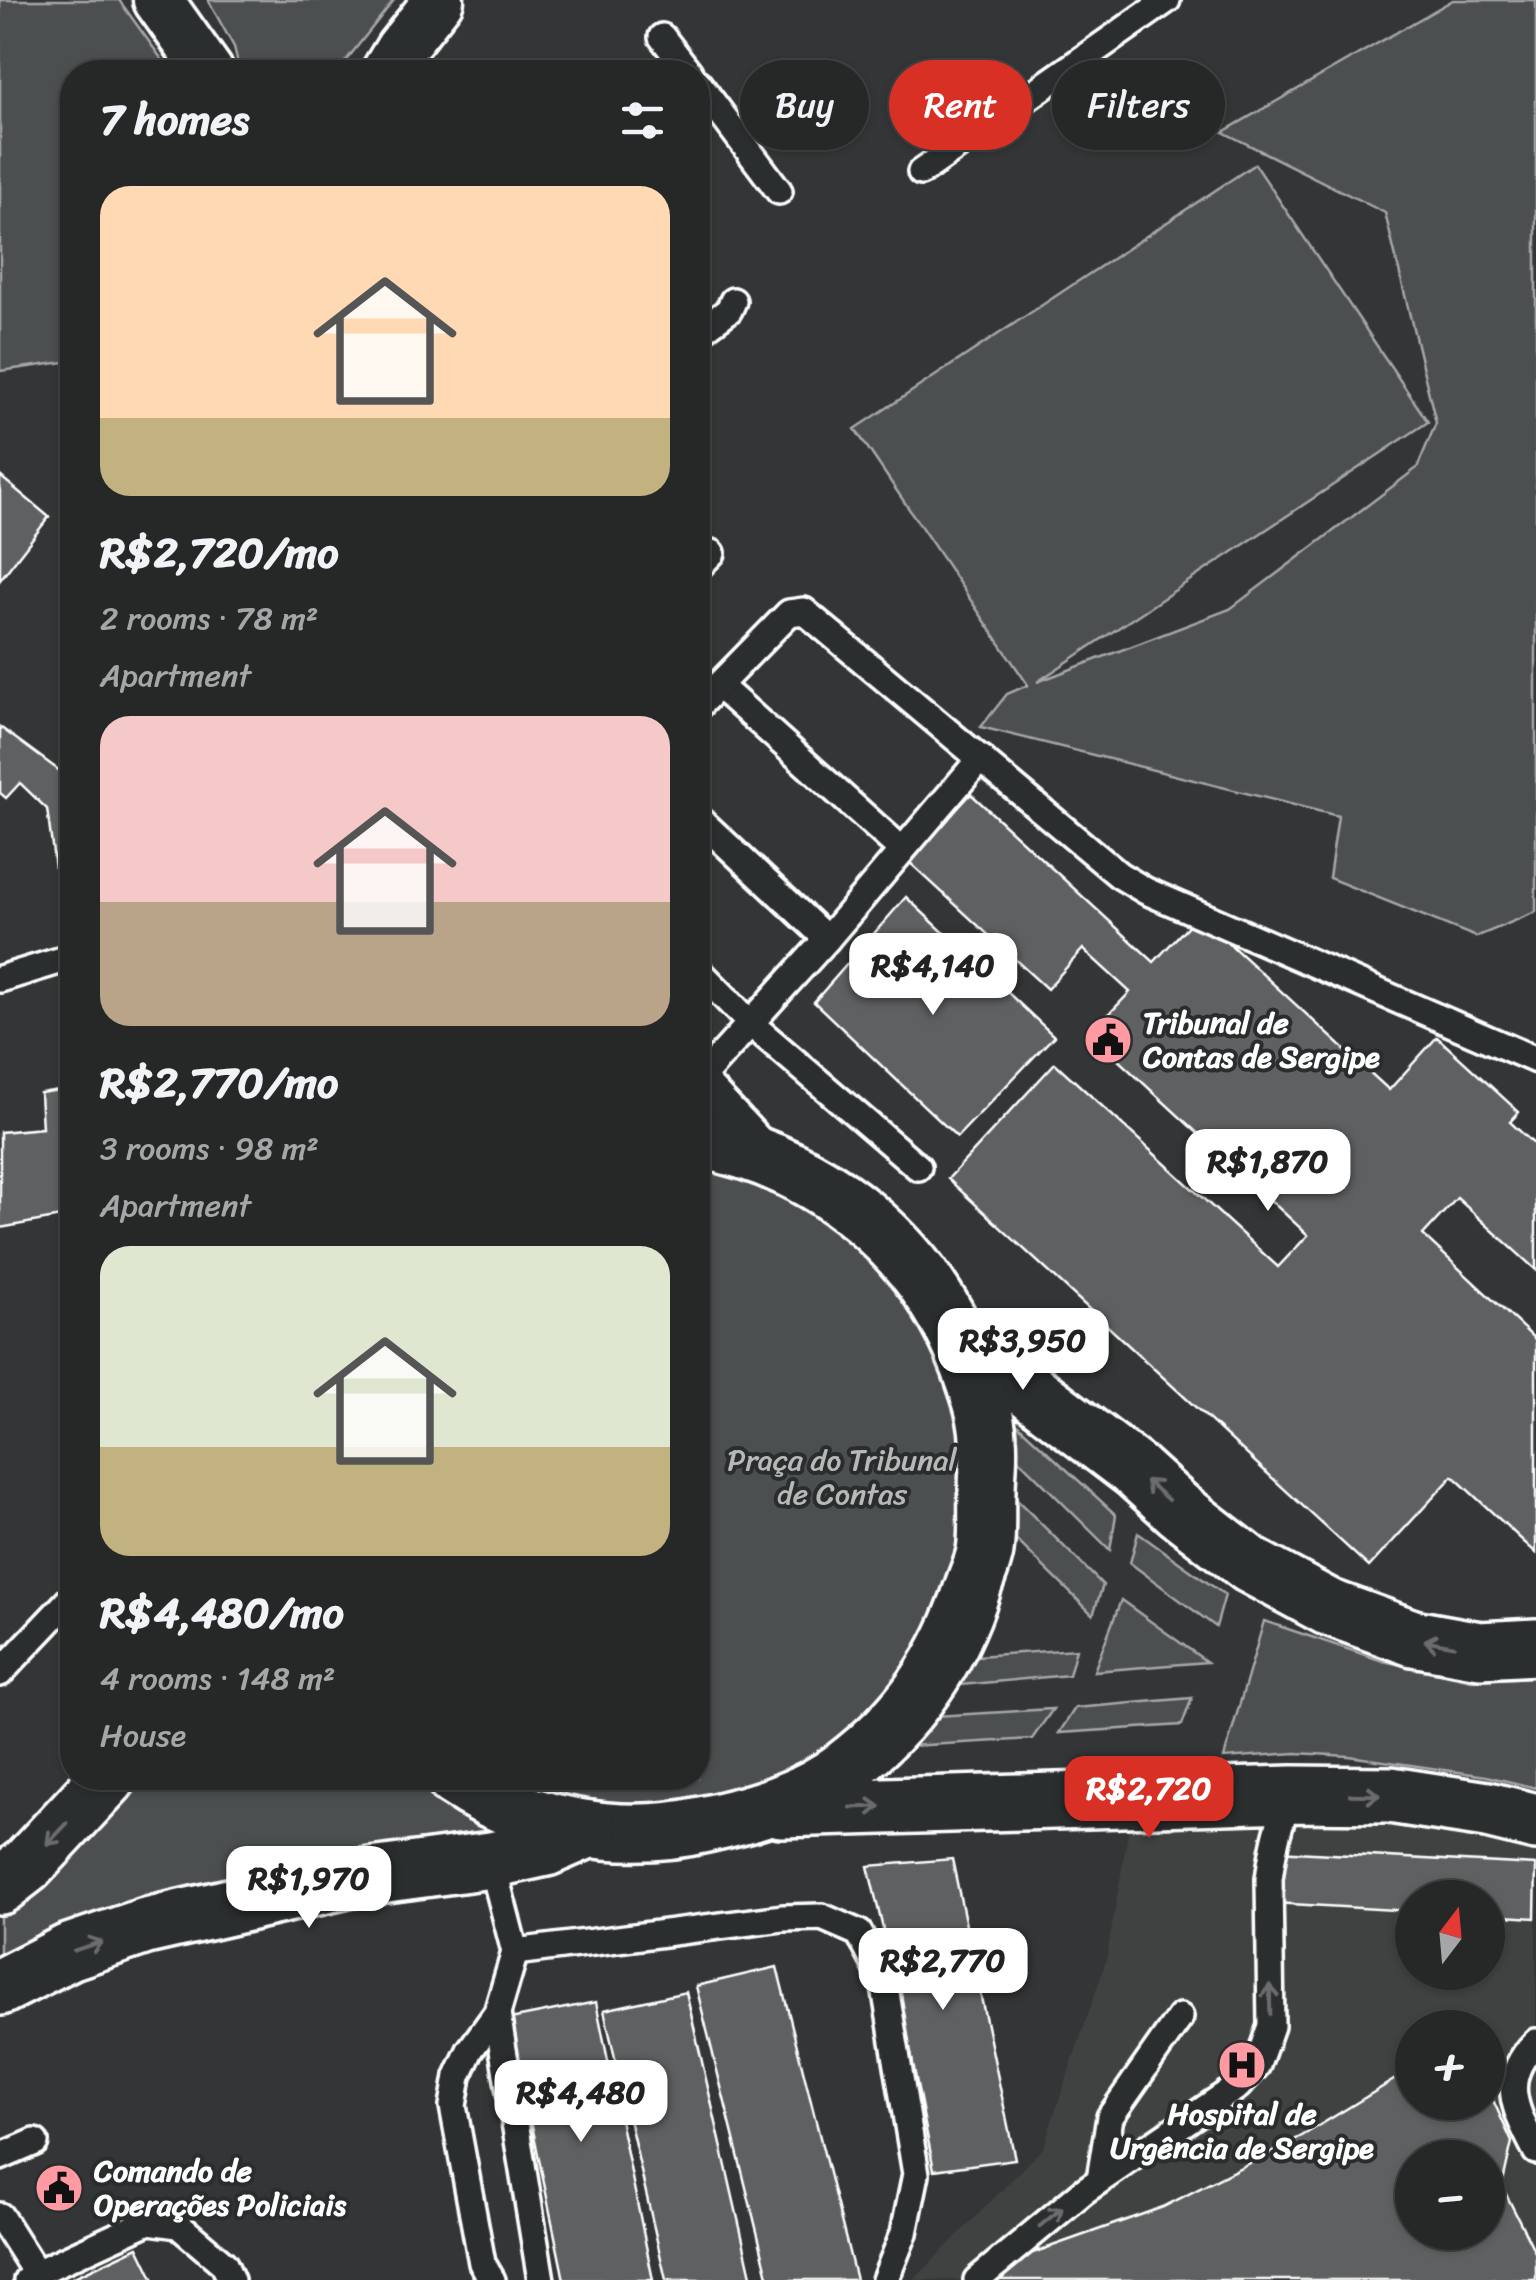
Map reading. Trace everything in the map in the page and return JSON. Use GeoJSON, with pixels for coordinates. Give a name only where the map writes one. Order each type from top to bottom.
{"type":"FeatureCollection","features":[{"type":"Feature","properties":{"kind":"street"},"geometry":{"type":"LineString","coordinates":[[158,0],[200,60]]}},
{"type":"Feature","properties":{"kind":"street"},"geometry":{"type":"LineString","coordinates":[[393,60],[440,0]]}},
{"type":"Feature","properties":{"kind":"street"},"geometry":{"type":"LineString","coordinates":[[710,1105],[759,1156]]}},
{"type":"Feature","properties":{"kind":"street"},"geometry":{"type":"LineString","coordinates":[[710,1143],[759,1156],[821,1185],[863,1215],[911,1264],[958,1336],[979,1392],[988,1437],[985,1552],[958,1634],[916,1702],[844,1769],[768,1810]]}},
{"type":"Feature","properties":{"kind":"street"},"geometry":{"type":"LineString","coordinates":[[958,1336],[1136,1471],[1250,1565],[1328,1607],[1430,1641],[1480,1650],[1536,1647]]}},
{"type":"Feature","properties":{"kind":"street"},"geometry":{"type":"LineString","coordinates":[[0,1886],[28,1865],[97,1790]]}},
{"type":"Feature","properties":{"kind":"street"},"geometry":{"type":"LineString","coordinates":[[472,1790],[534,1816],[626,1833],[675,1832],[768,1810],[1292,1794],[1390,1795],[1536,1822]]}},
{"type":"Feature","properties":{"kind":"street"},"geometry":{"type":"LineString","coordinates":[[0,1987],[69,1952],[202,1912],[356,1878],[491,1860],[546,1848],[590,1829]]}},
{"type":"Feature","properties":{"kind":"lane"},"geometry":{"type":"LineString","coordinates":[[921,172],[1167,0]]}},
{"type":"Feature","properties":{"kind":"lane"},"geometry":{"type":"LineString","coordinates":[[662,36],[681,60]]}},
{"type":"Feature","properties":{"kind":"lane"},"geometry":{"type":"LineString","coordinates":[[710,99],[779,191]]}},
{"type":"Feature","properties":{"kind":"lane"},"geometry":{"type":"LineString","coordinates":[[710,324],[730,310],[733,301]]}},
{"type":"Feature","properties":{"kind":"lane"},"geometry":{"type":"LineString","coordinates":[[710,693],[789,613],[804,611],[1119,875],[1146,891],[1536,1060]]}},
{"type":"Feature","properties":{"kind":"lane"},"geometry":{"type":"LineString","coordinates":[[718,684],[902,850]]}},
{"type":"Feature","properties":{"kind":"lane"},"geometry":{"type":"LineString","coordinates":[[710,1068],[827,939],[981,758]]}},
{"type":"Feature","properties":{"kind":"lane"},"geometry":{"type":"LineString","coordinates":[[710,829],[827,939]]}},
{"type":"Feature","properties":{"kind":"lane"},"geometry":{"type":"LineString","coordinates":[[0,979],[60,960]]}},
{"type":"Feature","properties":{"kind":"lane"},"geometry":{"type":"LineString","coordinates":[[710,982],[752,1024],[918,1167]]}},
{"type":"Feature","properties":{"kind":"lane"},"geometry":{"type":"LineString","coordinates":[[0,1673],[60,1610]]}},
{"type":"Feature","properties":{"kind":"lane"},"geometry":{"type":"LineString","coordinates":[[977,2280],[1100,2180],[1238,2086],[1257,2065],[1270,2026],[1272,1855],[1280,1818],[1292,1794]]}},
{"type":"Feature","properties":{"kind":"lane"},"geometry":{"type":"LineString","coordinates":[[491,1860],[515,1952],[497,2014],[470,2050],[458,2076],[453,2106],[482,2263],[492,2280]]}},
{"type":"Feature","properties":{"kind":"lane"},"geometry":{"type":"LineString","coordinates":[[515,1952],[783,1918],[822,1917],[859,1933],[884,1981],[916,2174],[904,2233],[885,2280]]}},
{"type":"Feature","properties":{"kind":"lane"},"geometry":{"type":"LineString","coordinates":[[497,2014],[541,2280]]}},
{"type":"Feature","properties":{"kind":"lane"},"geometry":{"type":"LineString","coordinates":[[1100,2180],[1110,2117],[1180,2017]]}},
{"type":"Feature","properties":{"kind":"lane"},"geometry":{"type":"LineString","coordinates":[[1536,2042],[1524,2054],[1511,2084],[1518,2113],[1536,2150]]}},
{"type":"Feature","properties":{"kind":"lane"},"geometry":{"type":"LineString","coordinates":[[0,2157],[36,2142]]}},
{"type":"Feature","properties":{"kind":"lane"},"geometry":{"type":"LineString","coordinates":[[0,2216],[32,2277],[149,2221],[178,2225],[224,2264],[231,2280]]}},
{"type":"Feature","properties":{"kind":"shaded area","name":"Hospital de Urgência de Sergipe"},"geometry":{"type":"Polygon","coordinates":[[[1389,1812],[1536,1848],[1536,2280],[914,2280],[1043,2148],[1106,1961],[1131,1816],[1389,1812]]]}},
{"type":"Feature","properties":{"kind":"green space"},"geometry":{"type":"Polygon","coordinates":[[[0,0],[119,0],[162,60],[60,60],[60,363],[0,371],[0,0]]]}},
{"type":"Feature","properties":{"kind":"green space"},"geometry":{"type":"Polygon","coordinates":[[[208,0],[394,0],[346,60],[237,60],[208,0]]]}},
{"type":"Feature","properties":{"kind":"green space"},"geometry":{"type":"Polygon","coordinates":[[[1453,0],[1536,0],[1536,912],[1476,937],[1329,878],[1338,816],[981,727],[1007,694],[1028,685],[855,429],[1255,164],[1428,422],[1037,682],[1230,609],[1417,468],[1436,423],[1385,213],[1225,131],[1453,0]]]}},
{"type":"Feature","properties":{"kind":"green space","name":"Praça do Tribunal de Contas"},"geometry":{"type":"Polygon","coordinates":[[[710,1155],[821,1185],[958,1336],[985,1552],[844,1769],[675,1831],[504,1790],[710,1790],[710,1155]]]}},
{"type":"Feature","properties":{"kind":"green space"},"geometry":{"type":"Polygon","coordinates":[[[1014,1421],[1116,1515],[1110,1550],[1018,1459],[1014,1421]]]}},
{"type":"Feature","properties":{"kind":"green space"},"geometry":{"type":"Polygon","coordinates":[[[1015,1498],[1103,1585],[1093,1615],[1006,1530],[1015,1498]]]}},
{"type":"Feature","properties":{"kind":"green space"},"geometry":{"type":"Polygon","coordinates":[[[1138,1533],[1225,1595],[1216,1627],[1130,1563],[1138,1533]]]}},
{"type":"Feature","properties":{"kind":"green space"},"geometry":{"type":"Polygon","coordinates":[[[1121,1600],[1207,1662],[1094,1671],[1121,1600]]]}},
{"type":"Feature","properties":{"kind":"green space"},"geometry":{"type":"Polygon","coordinates":[[[1264,1621],[1383,1661],[1472,1680],[1533,1677],[1536,1788],[1486,1776],[1349,1756],[1296,1753],[1224,1758],[1264,1621]]]}},
{"type":"Feature","properties":{"kind":"green space"},"geometry":{"type":"Polygon","coordinates":[[[1076,1649],[1069,1675],[949,1686],[963,1657],[1076,1649]]]}},
{"type":"Feature","properties":{"kind":"green space"},"geometry":{"type":"Polygon","coordinates":[[[1192,1698],[1182,1725],[1059,1733],[1075,1708],[1192,1698]]]}},
{"type":"Feature","properties":{"kind":"green space"},"geometry":{"type":"Polygon","coordinates":[[[1053,1709],[1032,1739],[891,1747],[918,1717],[1053,1709]]]}},
{"type":"Feature","properties":{"kind":"green space"},"geometry":{"type":"Polygon","coordinates":[[[121,1790],[425,1790],[507,1836],[313,1854],[0,1953],[0,1902],[121,1790]]]}},
{"type":"Feature","properties":{"kind":"building"},"geometry":{"type":"Polygon","coordinates":[[[0,476],[49,517],[0,580],[0,476]]]}},
{"type":"Feature","properties":{"kind":"building"},"geometry":{"type":"Polygon","coordinates":[[[0,727],[60,771],[60,872],[55,868],[47,809],[20,783],[6,798],[0,793],[0,727]]]}},
{"type":"Feature","properties":{"kind":"building"},"geometry":{"type":"Polygon","coordinates":[[[971,794],[1154,962],[1198,915],[1389,1090],[1437,1037],[1519,1112],[1510,1122],[1536,1146],[1536,1270],[1457,1198],[1423,1235],[1536,1340],[1536,1553],[1453,1476],[1369,1567],[948,1179],[1055,1063],[1278,1267],[1308,1235],[1090,1034],[1130,992],[1083,949],[1047,989],[908,861],[971,794]]]}},
{"type":"Feature","properties":{"kind":"building"},"geometry":{"type":"Polygon","coordinates":[[[906,897],[1054,1036],[957,1137],[814,1002],[906,897]]]}},
{"type":"Feature","properties":{"kind":"building"},"geometry":{"type":"Polygon","coordinates":[[[60,1090],[60,1217],[0,1228],[0,1132],[42,1128],[40,1093],[60,1090]]]}},
{"type":"Feature","properties":{"kind":"building"},"geometry":{"type":"Polygon","coordinates":[[[1276,1851],[1536,1865],[1535,1918],[1505,1916],[1505,1880],[1395,1880],[1395,1910],[1273,1903],[1276,1851]]]}},
{"type":"Feature","properties":{"kind":"building"},"geometry":{"type":"Polygon","coordinates":[[[952,1859],[1015,2159],[934,2170],[903,2013],[868,1866],[952,1859]]]}},
{"type":"Feature","properties":{"kind":"building"},"geometry":{"type":"Polygon","coordinates":[[[777,1967],[856,2280],[769,2280],[696,1986],[777,1967]]]}},
{"type":"Feature","properties":{"kind":"building"},"geometry":{"type":"Polygon","coordinates":[[[686,1992],[752,2280],[666,2280],[604,2010],[686,1992]]]}},
{"type":"Feature","properties":{"kind":"building"},"geometry":{"type":"Polygon","coordinates":[[[596,2002],[653,2280],[564,2280],[510,2019],[596,2002]]]}},
{"type":"Feature","properties":{"kind":"building"},"geometry":{"type":"Polygon","coordinates":[[[1395,2079],[1395,2120],[1502,2120],[1512,2142],[1505,2173],[1505,2140],[1395,2140],[1395,2250],[1505,2250],[1505,2192],[1536,2254],[1536,2280],[984,2280],[1007,2259],[1163,2207],[1302,2136],[1395,2079]]]}},
{"type":"Feature","properties":{"kind":"building"},"geometry":{"type":"Polygon","coordinates":[[[138,2247],[154,2280],[68,2280],[138,2247]]]}},
{"type":"Feature","properties":{"kind":"place","name":"Tribunal de Contas de Sergipe"},"geometry":{"type":"Point","coordinates":[1108,1040]}},
{"type":"Feature","properties":{"kind":"place","name":"Hospital de Urgência de Sergipe"},"geometry":{"type":"Point","coordinates":[1242,2065]}},
{"type":"Feature","properties":{"kind":"place","name":"Comando de Operações Policiais"},"geometry":{"type":"Point","coordinates":[59,2188]}}]}
